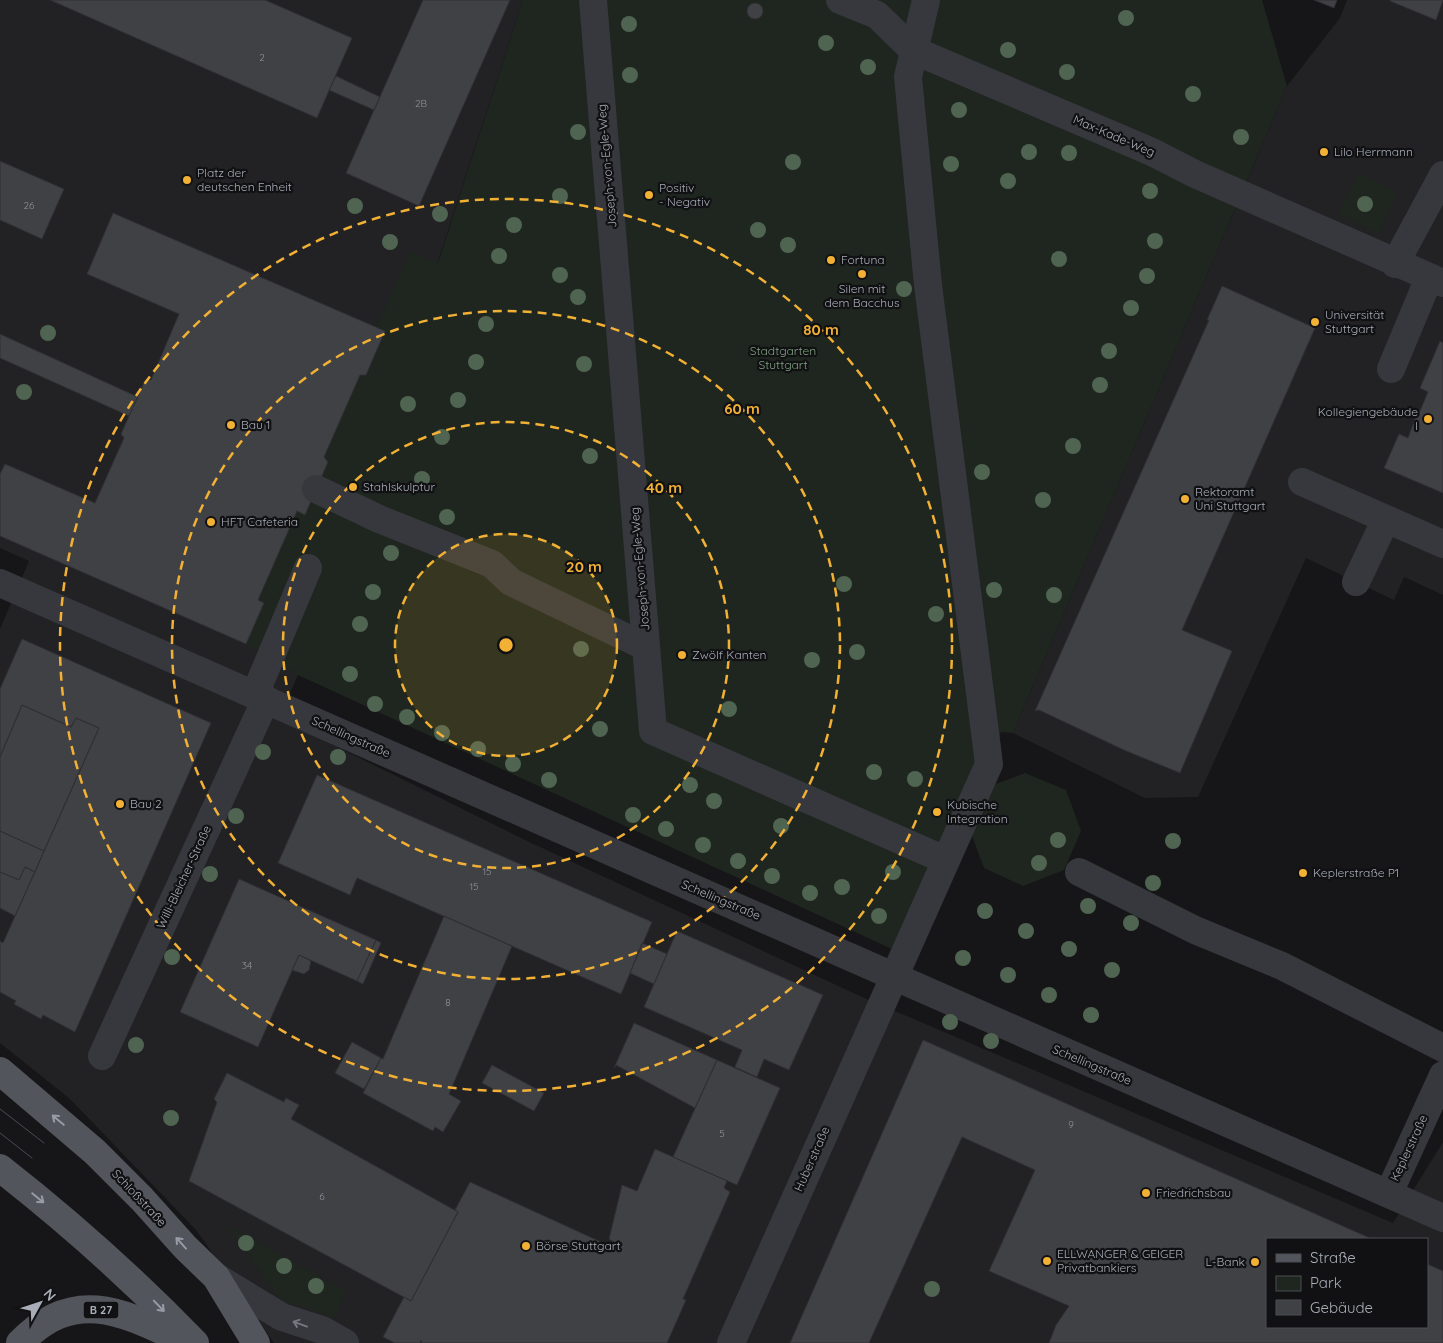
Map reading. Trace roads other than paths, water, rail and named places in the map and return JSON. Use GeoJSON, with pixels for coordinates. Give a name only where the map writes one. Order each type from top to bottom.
{"type":"FeatureCollection","features":[{"type":"Feature","properties":{"kind":"main road","name":"Schloßstraße"},"geometry":{"type":"LineString","coordinates":[[0,1071],[95,1152],[216,1277],[256,1343]]}},
{"type":"Feature","properties":{"kind":"main road"},"geometry":{"type":"LineString","coordinates":[[0,1168],[51,1208],[148,1295],[195,1343]]}},
{"type":"Feature","properties":{"kind":"main road","name":"B 27"},"geometry":{"type":"LineString","coordinates":[[20,1343],[31,1331],[61,1313],[94,1308],[135,1318],[187,1343]]}},
{"type":"Feature","properties":{"kind":"street","name":"Joseph-von-Egle-Weg"},"geometry":{"type":"LineString","coordinates":[[593,0],[653,732],[945,860]]}},
{"type":"Feature","properties":{"kind":"street","name":"Max-Kade-Weg"},"geometry":{"type":"LineString","coordinates":[[840,0],[877,15],[913,50],[1152,152],[1395,264],[1436,280],[1391,369]]}},
{"type":"Feature","properties":{"kind":"street","name":"Huberstraße"},"geometry":{"type":"LineString","coordinates":[[731,1343],[894,975],[924,912],[988,764],[928,285],[908,77],[926,0]]}},
{"type":"Feature","properties":{"kind":"street"},"geometry":{"type":"LineString","coordinates":[[1395,264],[1443,175]]}},
{"type":"Feature","properties":{"kind":"street"},"geometry":{"type":"LineString","coordinates":[[1302,482],[1443,544]]}},
{"type":"Feature","properties":{"kind":"street"},"geometry":{"type":"LineString","coordinates":[[316,489],[379,519],[492,564],[511,582],[646,647]]}},
{"type":"Feature","properties":{"kind":"street"},"geometry":{"type":"LineString","coordinates":[[1356,582],[1386,518]]}},
{"type":"Feature","properties":{"kind":"street","name":"Willi-Bleicher-Straße"},"geometry":{"type":"LineString","coordinates":[[102,1056],[260,696],[308,568]]}},
{"type":"Feature","properties":{"kind":"street","name":"Schellingstraße"},"geometry":{"type":"LineString","coordinates":[[0,583],[1443,1218]]}},
{"type":"Feature","properties":{"kind":"street"},"geometry":{"type":"LineString","coordinates":[[1079,872],[1195,930],[1282,966],[1443,1048]]}},
{"type":"Feature","properties":{"kind":"street","name":"Keplerstraße"},"geometry":{"type":"LineString","coordinates":[[1388,1193],[1443,1075]]}},
{"type":"Feature","properties":{"kind":"street"},"geometry":{"type":"LineString","coordinates":[[216,1277],[282,1317],[322,1330],[345,1343]]}},
{"type":"Feature","properties":{"kind":"tram line"},"geometry":{"type":"LineString","coordinates":[[0,1109],[44,1143]]}},
{"type":"Feature","properties":{"kind":"tram line"},"geometry":{"type":"LineString","coordinates":[[0,1133],[32,1158]]}},
{"type":"Feature","properties":{"kind":"place","name":"Lilo Herrmann"},"geometry":{"type":"Point","coordinates":[1324,152]}},
{"type":"Feature","properties":{"kind":"place","name":"Platz der deutschen Enheit"},"geometry":{"type":"Point","coordinates":[187,180]}},
{"type":"Feature","properties":{"kind":"place","name":"Positiv - Negativ"},"geometry":{"type":"Point","coordinates":[649,195]}},
{"type":"Feature","properties":{"kind":"place","name":"Fortuna"},"geometry":{"type":"Point","coordinates":[831,260]}},
{"type":"Feature","properties":{"kind":"place","name":"Silen mit dem Bacchus"},"geometry":{"type":"Point","coordinates":[862,274]}},
{"type":"Feature","properties":{"kind":"place","name":"Universität Stuttgart"},"geometry":{"type":"Point","coordinates":[1315,322]}},
{"type":"Feature","properties":{"kind":"place","name":"Kollegiengebäude I"},"geometry":{"type":"Point","coordinates":[1428,419]}},
{"type":"Feature","properties":{"kind":"place","name":"Bau 1"},"geometry":{"type":"Point","coordinates":[231,425]}},
{"type":"Feature","properties":{"kind":"place","name":"Stahlskulptur"},"geometry":{"type":"Point","coordinates":[353,487]}},
{"type":"Feature","properties":{"kind":"place","name":"Rektoramt Uni Stuttgart"},"geometry":{"type":"Point","coordinates":[1185,499]}},
{"type":"Feature","properties":{"kind":"place","name":"HFT Cafeteria"},"geometry":{"type":"Point","coordinates":[211,522]}},
{"type":"Feature","properties":{"kind":"place","name":"Zwölf Kanten"},"geometry":{"type":"Point","coordinates":[682,655]}},
{"type":"Feature","properties":{"kind":"place","name":"Bau 2"},"geometry":{"type":"Point","coordinates":[120,804]}},
{"type":"Feature","properties":{"kind":"place","name":"Kubische Integration"},"geometry":{"type":"Point","coordinates":[937,812]}},
{"type":"Feature","properties":{"kind":"place","name":"Keplerstraße P1"},"geometry":{"type":"Point","coordinates":[1303,873]}},
{"type":"Feature","properties":{"kind":"place","name":"Friedrichsbau"},"geometry":{"type":"Point","coordinates":[1146,1193]}},
{"type":"Feature","properties":{"kind":"place","name":"Börse Stuttgart"},"geometry":{"type":"Point","coordinates":[526,1246]}},
{"type":"Feature","properties":{"kind":"place","name":"ELLWANGER & GEIGER Privatbankiers"},"geometry":{"type":"Point","coordinates":[1047,1261]}},
{"type":"Feature","properties":{"kind":"place","name":"L-Bank"},"geometry":{"type":"Point","coordinates":[1255,1262]}},
{"type":"Feature","properties":{"kind":"park label","name":"Stadtgarten Stuttgart"},"geometry":{"type":"Point","coordinates":[783,358]}}]}
